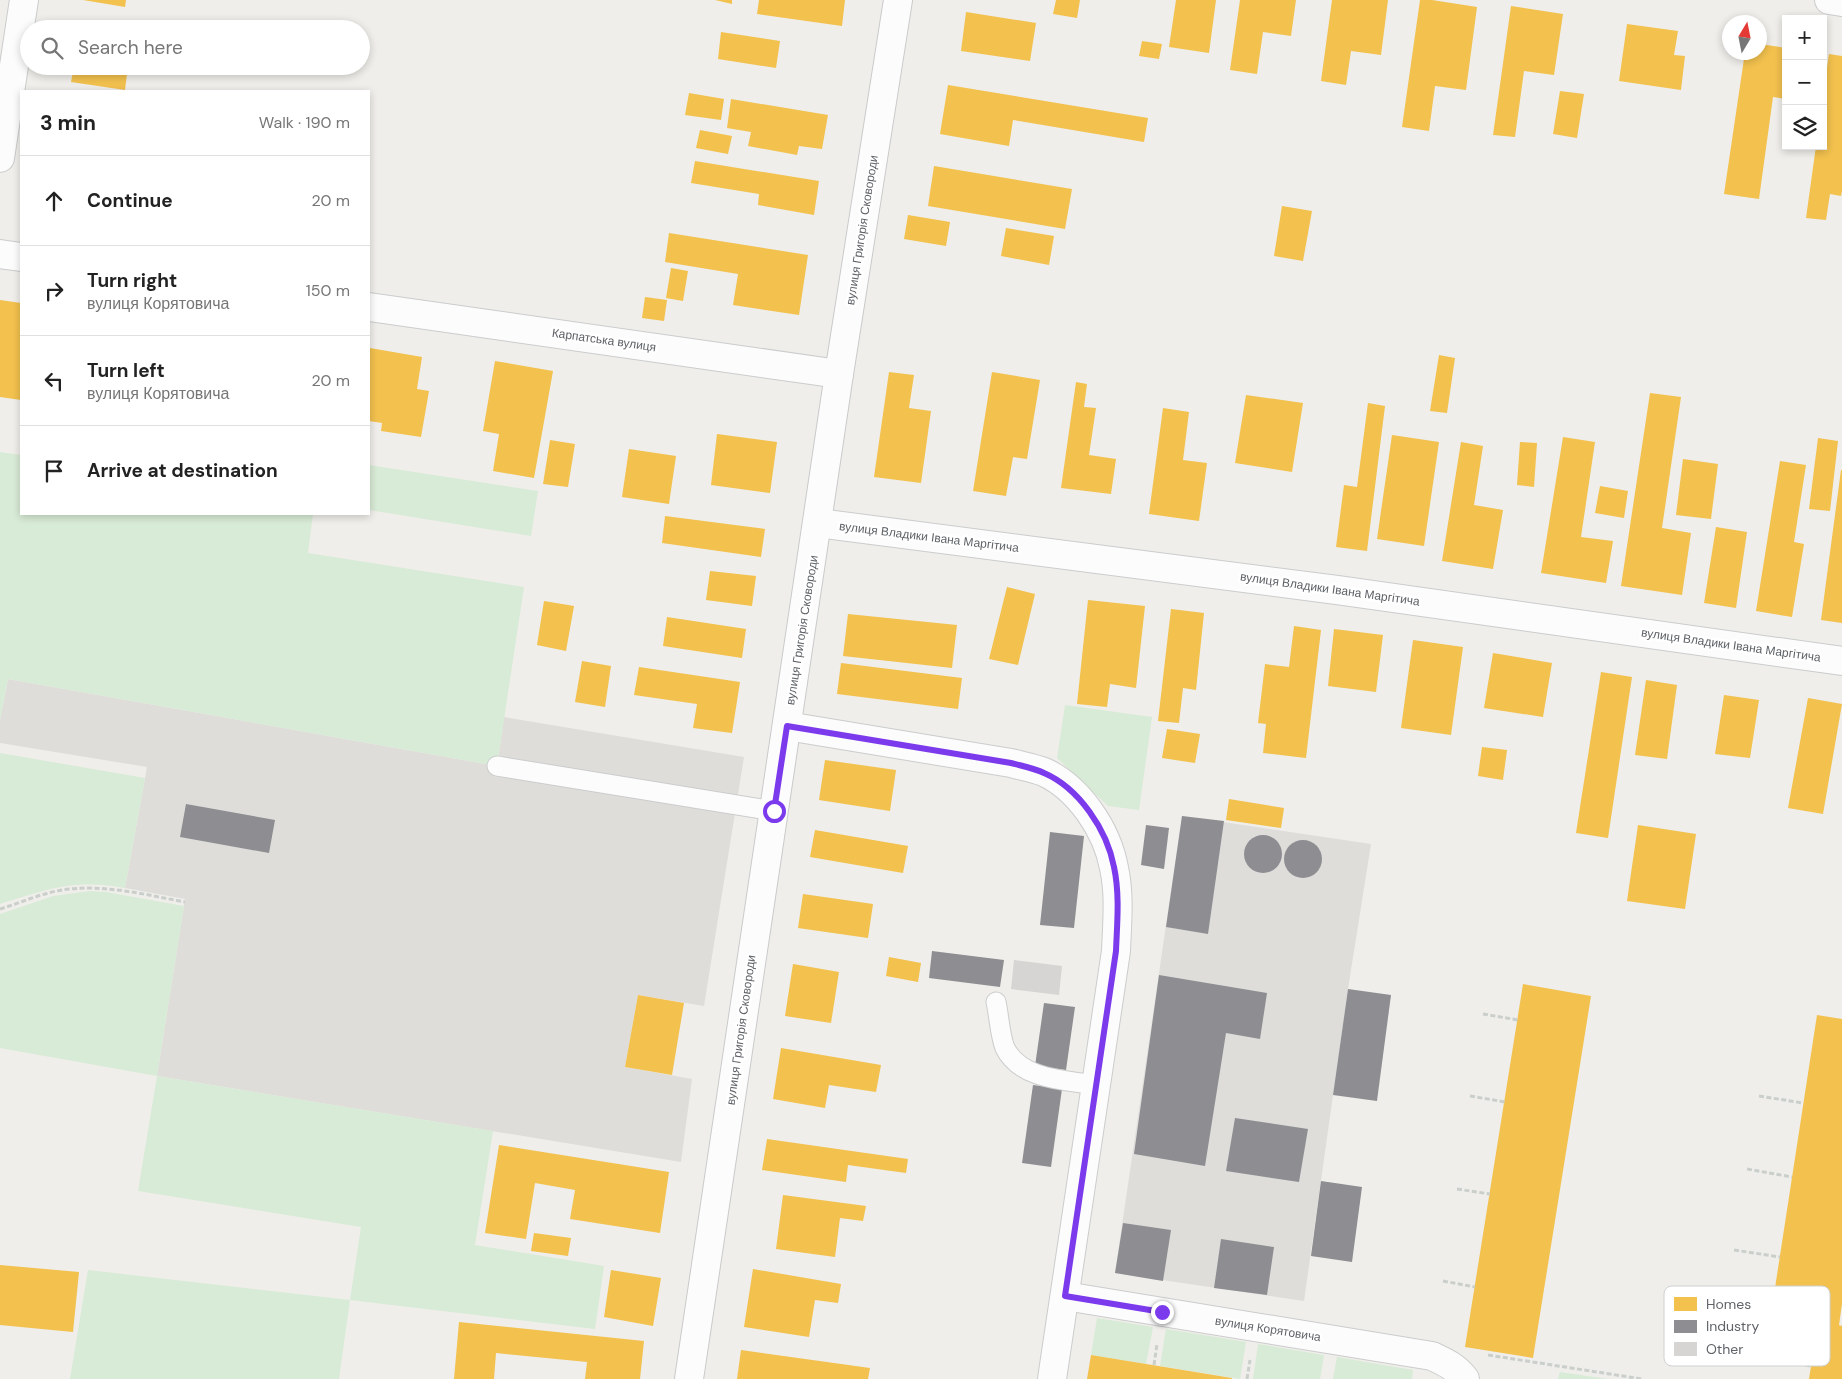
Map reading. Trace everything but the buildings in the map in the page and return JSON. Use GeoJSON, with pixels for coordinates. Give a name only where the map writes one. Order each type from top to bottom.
{"type":"FeatureCollection","features":[{"type":"Feature","properties":{"kind":"street"},"geometry":{"type":"LineString","coordinates":[[21,20],[24,0]]}},
{"type":"Feature","properties":{"kind":"street","name":"вулиця Григорія Сковороди"},"geometry":{"type":"LineString","coordinates":[[688,1379],[839,374],[898,0]]}},
{"type":"Feature","properties":{"kind":"street"},"geometry":{"type":"LineString","coordinates":[[1829,0],[1842,2]]}},
{"type":"Feature","properties":{"kind":"street"},"geometry":{"type":"LineString","coordinates":[[0,158],[20,26]]}},
{"type":"Feature","properties":{"kind":"street"},"geometry":{"type":"LineString","coordinates":[[0,254],[20,257]]}},
{"type":"Feature","properties":{"kind":"street","name":"Карпатська вулиця"},"geometry":{"type":"LineString","coordinates":[[370,307],[839,374]]}},
{"type":"Feature","properties":{"kind":"street","name":"вулиця Владики Івана Маргітича"},"geometry":{"type":"LineString","coordinates":[[818,523],[1337,590],[1842,661]]}},
{"type":"Feature","properties":{"kind":"street"},"geometry":{"type":"LineString","coordinates":[[787,726],[1011,763],[1044,772],[1068,787],[1086,806],[1102,834],[1114,867],[1117,899],[1116,951],[1052,1379]]}},
{"type":"Feature","properties":{"kind":"street","name":"вулиця Корятовича"},"geometry":{"type":"LineString","coordinates":[[1065,1296],[1432,1356],[1456,1371]]}},
{"type":"Feature","properties":{"kind":"lane"},"geometry":{"type":"LineString","coordinates":[[497,766],[774,811]]}},
{"type":"Feature","properties":{"kind":"lane"},"geometry":{"type":"LineString","coordinates":[[996,1002],[1004,1047],[1012,1058],[1039,1076],[1096,1085]]}},
{"type":"Feature","properties":{"kind":"path"},"geometry":{"type":"LineString","coordinates":[[0,909],[51,893],[69,889],[90,888],[123,891],[185,902]]}},
{"type":"Feature","properties":{"kind":"path"},"geometry":{"type":"LineString","coordinates":[[1483,1014],[1518,1020]]}},
{"type":"Feature","properties":{"kind":"path"},"geometry":{"type":"LineString","coordinates":[[1470,1096],[1504,1102]]}},
{"type":"Feature","properties":{"kind":"path"},"geometry":{"type":"LineString","coordinates":[[1759,1096],[1803,1103]]}},
{"type":"Feature","properties":{"kind":"path"},"geometry":{"type":"LineString","coordinates":[[1747,1169],[1792,1177]]}},
{"type":"Feature","properties":{"kind":"path"},"geometry":{"type":"LineString","coordinates":[[1457,1189],[1490,1194]]}},
{"type":"Feature","properties":{"kind":"path"},"geometry":{"type":"LineString","coordinates":[[1734,1250],[1780,1257]]}},
{"type":"Feature","properties":{"kind":"path"},"geometry":{"type":"LineString","coordinates":[[1443,1281],[1475,1286]]}},
{"type":"Feature","properties":{"kind":"path"},"geometry":{"type":"LineString","coordinates":[[1456,1371],[1451,1357],[1456,1353],[1464,1352],[1642,1379]]}},
{"type":"Feature","properties":{"kind":"shaded area"},"geometry":{"type":"Polygon","coordinates":[[[8,679],[497,766],[504,717],[744,757],[704,1006],[638,995],[625,1067],[692,1079],[681,1162],[157,1076],[185,899],[125,888],[147,767],[0,743],[0,720],[8,679]]]}},
{"type":"Feature","properties":{"kind":"shaded area"},"geometry":{"type":"Polygon","coordinates":[[[1182,816],[1371,844],[1348,989],[1304,1301],[1115,1273],[1182,816]]]}},
{"type":"Feature","properties":{"kind":"green space"},"geometry":{"type":"Polygon","coordinates":[[[0,452],[20,455],[20,515],[313,515],[308,553],[524,587],[497,766],[8,679],[0,720],[0,452]]]}},
{"type":"Feature","properties":{"kind":"green space"},"geometry":{"type":"Polygon","coordinates":[[[370,465],[538,491],[531,536],[370,510],[370,465]]]}},
{"type":"Feature","properties":{"kind":"green space"},"geometry":{"type":"Polygon","coordinates":[[[1065,705],[1152,717],[1139,810],[1108,806],[1057,758],[1065,705]]]}},
{"type":"Feature","properties":{"kind":"green space"},"geometry":{"type":"Polygon","coordinates":[[[0,753],[145,778],[125,888],[107,885],[76,885],[47,890],[0,904],[0,753]]]}},
{"type":"Feature","properties":{"kind":"green space"},"geometry":{"type":"Polygon","coordinates":[[[90,891],[106,892],[184,906],[157,1076],[0,1048],[0,914],[53,896],[90,891]]]}},
{"type":"Feature","properties":{"kind":"green space"},"geometry":{"type":"Polygon","coordinates":[[[157,1076],[493,1131],[475,1245],[604,1266],[595,1329],[350,1300],[361,1227],[138,1191],[157,1076]]]}},
{"type":"Feature","properties":{"kind":"green space"},"geometry":{"type":"Polygon","coordinates":[[[88,1270],[350,1300],[339,1379],[70,1379],[88,1270]]]}},
{"type":"Feature","properties":{"kind":"green space"},"geometry":{"type":"Polygon","coordinates":[[[1097,1318],[1153,1327],[1146,1364],[1091,1355],[1097,1318]]]}},
{"type":"Feature","properties":{"kind":"green space"},"geometry":{"type":"Polygon","coordinates":[[[1166,1329],[1246,1342],[1240,1379],[1160,1366],[1166,1329]]]}},
{"type":"Feature","properties":{"kind":"green space"},"geometry":{"type":"Polygon","coordinates":[[[1258,1344],[1324,1355],[1320,1379],[1253,1379],[1258,1344]]]}},
{"type":"Feature","properties":{"kind":"green space"},"geometry":{"type":"Polygon","coordinates":[[[1337,1357],[1413,1370],[1412,1379],[1333,1379],[1337,1357]]]}},
{"type":"Feature","properties":{"kind":"green space"},"geometry":{"type":"Polygon","coordinates":[[[1560,1372],[1608,1379],[1558,1379],[1560,1372]]]}},
{"type":"Feature","properties":{"kind":"route"},"geometry":{"type":"LineString","coordinates":[[774,811],[787,726],[1011,763],[1044,772],[1068,787],[1086,806],[1102,834],[1114,867],[1117,899],[1116,951],[1065,1296],[1162,1312]]}}]}
